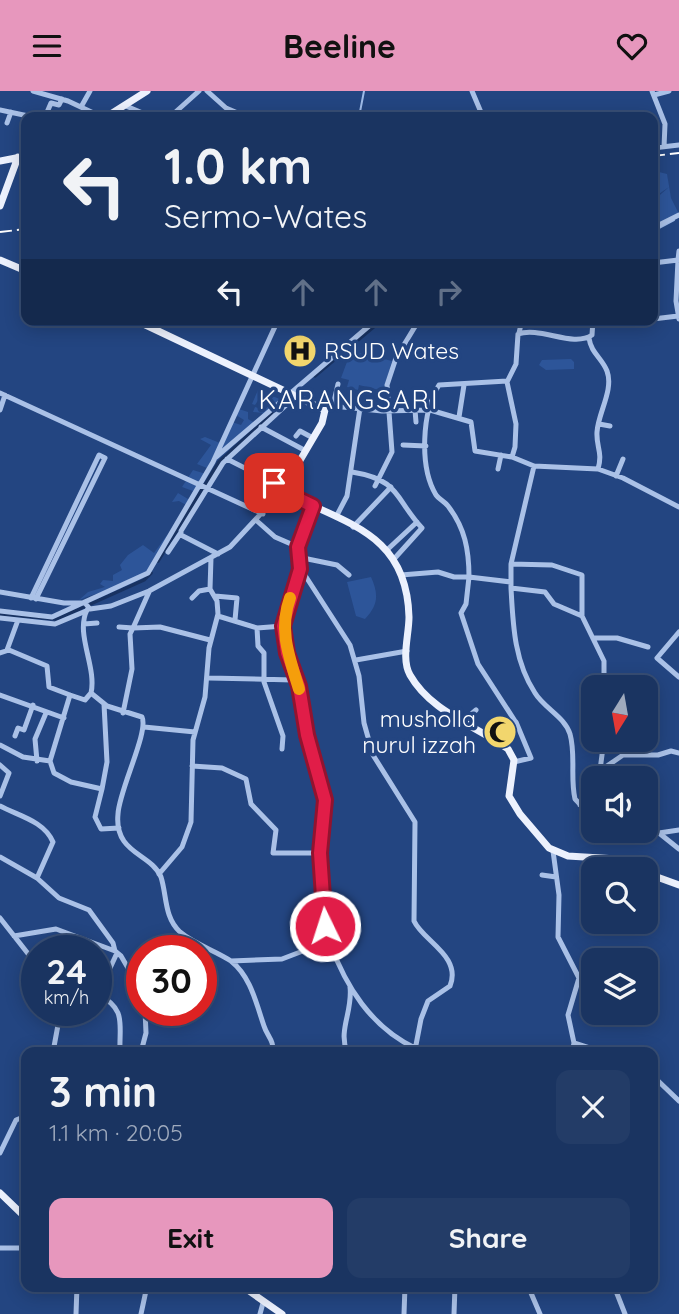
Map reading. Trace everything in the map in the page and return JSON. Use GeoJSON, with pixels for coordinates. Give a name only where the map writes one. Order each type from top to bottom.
{"type":"FeatureCollection","features":[{"type":"Feature","properties":{"kind":"main road"},"geometry":{"type":"LineString","coordinates":[[114,112],[147,91]]}},
{"type":"Feature","properties":{"kind":"main road"},"geometry":{"type":"LineString","coordinates":[[0,161],[21,156]]}},
{"type":"Feature","properties":{"kind":"main road"},"geometry":{"type":"LineString","coordinates":[[0,206],[21,158]]}},
{"type":"Feature","properties":{"kind":"main road"},"geometry":{"type":"LineString","coordinates":[[0,260],[21,269]]}},
{"type":"Feature","properties":{"kind":"main road"},"geometry":{"type":"LineString","coordinates":[[148,326],[325,410],[322,423],[282,491],[336,517],[388,549],[401,575],[409,615],[407,669],[414,682],[437,705],[508,749],[514,762],[509,796],[532,830],[553,852],[568,856],[607,857]]}},
{"type":"Feature","properties":{"kind":"main road"},"geometry":{"type":"LineString","coordinates":[[658,877],[679,885]]}},
{"type":"Feature","properties":{"kind":"main road"},"geometry":{"type":"LineString","coordinates":[[2,1198],[21,1214]]}},
{"type":"Feature","properties":{"kind":"main road"},"geometry":{"type":"LineString","coordinates":[[250,1292],[282,1314]]}},
{"type":"Feature","properties":{"kind":"street"},"geometry":{"type":"LineString","coordinates":[[33,91],[59,96],[93,112]]}},
{"type":"Feature","properties":{"kind":"street"},"geometry":{"type":"LineString","coordinates":[[82,107],[90,91]]}},
{"type":"Feature","properties":{"kind":"street"},"geometry":{"type":"LineString","coordinates":[[176,112],[199,91]]}},
{"type":"Feature","properties":{"kind":"street"},"geometry":{"type":"LineString","coordinates":[[208,91],[235,112]]}},
{"type":"Feature","properties":{"kind":"street"},"geometry":{"type":"LineString","coordinates":[[472,91],[481,112]]}},
{"type":"Feature","properties":{"kind":"street"},"geometry":{"type":"LineString","coordinates":[[664,147],[665,124],[653,93],[669,91]]}},
{"type":"Feature","properties":{"kind":"street"},"geometry":{"type":"LineString","coordinates":[[47,112],[51,103],[60,105],[59,96]]}},
{"type":"Feature","properties":{"kind":"street"},"geometry":{"type":"LineString","coordinates":[[126,106],[140,112]]}},
{"type":"Feature","properties":{"kind":"street"},"geometry":{"type":"LineString","coordinates":[[0,110],[21,114]]}},
{"type":"Feature","properties":{"kind":"street"},"geometry":{"type":"LineString","coordinates":[[7,123],[10,112]]}},
{"type":"Feature","properties":{"kind":"street"},"geometry":{"type":"LineString","coordinates":[[658,148],[679,145]]}},
{"type":"Feature","properties":{"kind":"street"},"geometry":{"type":"LineString","coordinates":[[658,226],[679,215]]}},
{"type":"Feature","properties":{"kind":"street"},"geometry":{"type":"LineString","coordinates":[[658,319],[678,317],[679,251]]}},
{"type":"Feature","properties":{"kind":"street"},"geometry":{"type":"LineString","coordinates":[[658,262],[678,260]]}},
{"type":"Feature","properties":{"kind":"street"},"geometry":{"type":"LineString","coordinates":[[168,552],[205,485],[215,457],[275,326]]}},
{"type":"Feature","properties":{"kind":"street"},"geometry":{"type":"LineString","coordinates":[[215,457],[239,443],[369,326]]}},
{"type":"Feature","properties":{"kind":"street"},"geometry":{"type":"LineString","coordinates":[[375,486],[392,452],[387,385],[396,358],[415,326]]}},
{"type":"Feature","properties":{"kind":"street"},"geometry":{"type":"LineString","coordinates":[[512,457],[516,423],[508,381],[515,368],[521,326]]}},
{"type":"Feature","properties":{"kind":"street"},"geometry":{"type":"LineString","coordinates":[[592,326],[589,338],[593,352],[608,374],[607,392],[597,433],[602,455],[598,469]]}},
{"type":"Feature","properties":{"kind":"street"},"geometry":{"type":"LineString","coordinates":[[519,333],[589,338]]}},
{"type":"Feature","properties":{"kind":"street"},"geometry":{"type":"LineString","coordinates":[[508,381],[439,385],[430,410],[426,446],[435,493],[450,509],[469,548],[468,577],[461,617],[478,664],[521,730],[531,758],[514,762]]}},
{"type":"Feature","properties":{"kind":"street"},"geometry":{"type":"LineString","coordinates":[[333,406],[338,384]]}},
{"type":"Feature","properties":{"kind":"street"},"geometry":{"type":"LineString","coordinates":[[459,417],[464,385]]}},
{"type":"Feature","properties":{"kind":"street"},"geometry":{"type":"LineString","coordinates":[[0,409],[3,394],[205,485],[262,514]]}},
{"type":"Feature","properties":{"kind":"street"},"geometry":{"type":"LineString","coordinates":[[325,410],[333,406],[390,411],[430,410],[459,417],[471,422],[475,450],[512,457],[534,466],[598,469],[616,475],[679,507]]}},
{"type":"Feature","properties":{"kind":"street"},"geometry":{"type":"LineString","coordinates":[[336,517],[347,496],[360,408]]}},
{"type":"Feature","properties":{"kind":"street"},"geometry":{"type":"LineString","coordinates":[[415,410],[416,422]]}},
{"type":"Feature","properties":{"kind":"street"},"geometry":{"type":"LineString","coordinates":[[263,422],[306,451]]}},
{"type":"Feature","properties":{"kind":"street"},"geometry":{"type":"LineString","coordinates":[[599,424],[610,426]]}},
{"type":"Feature","properties":{"kind":"street"},"geometry":{"type":"LineString","coordinates":[[296,436],[300,431],[313,438]]}},
{"type":"Feature","properties":{"kind":"street"},"geometry":{"type":"LineString","coordinates":[[0,618],[55,624],[148,573],[205,485],[239,443]]}},
{"type":"Feature","properties":{"kind":"street"},"geometry":{"type":"LineString","coordinates":[[404,445],[426,446]]}},
{"type":"Feature","properties":{"kind":"street"},"geometry":{"type":"LineString","coordinates":[[34,598],[99,455],[105,458],[82,496]]}},
{"type":"Feature","properties":{"kind":"street"},"geometry":{"type":"LineString","coordinates":[[498,469],[501,455]]}},
{"type":"Feature","properties":{"kind":"street"},"geometry":{"type":"LineString","coordinates":[[0,592],[87,607],[111,606],[149,591],[218,554],[235,543],[282,491],[274,483],[227,459]]}},
{"type":"Feature","properties":{"kind":"street"},"geometry":{"type":"LineString","coordinates":[[616,475],[623,459]]}},
{"type":"Feature","properties":{"kind":"street"},"geometry":{"type":"LineString","coordinates":[[534,466],[511,564],[513,637],[534,692],[566,725],[570,734],[573,791],[580,806]]}},
{"type":"Feature","properties":{"kind":"street"},"geometry":{"type":"LineString","coordinates":[[352,472],[379,478],[391,487],[423,531],[394,559]]}},
{"type":"Feature","properties":{"kind":"street"},"geometry":{"type":"LineString","coordinates":[[353,527],[391,487]]}},
{"type":"Feature","properties":{"kind":"street"},"geometry":{"type":"LineString","coordinates":[[313,506],[298,547],[300,569],[346,635],[356,660],[363,723],[373,755],[415,822],[414,921],[437,944],[453,974],[450,986],[431,997],[425,1007],[416,1047]]}},
{"type":"Feature","properties":{"kind":"street"},"geometry":{"type":"LineString","coordinates":[[257,521],[275,537],[298,547]]}},
{"type":"Feature","properties":{"kind":"street"},"geometry":{"type":"LineString","coordinates":[[388,549],[416,522]]}},
{"type":"Feature","properties":{"kind":"street"},"geometry":{"type":"LineString","coordinates":[[180,534],[218,554]]}},
{"type":"Feature","properties":{"kind":"street"},"geometry":{"type":"LineString","coordinates":[[298,557],[337,565],[349,575]]}},
{"type":"Feature","properties":{"kind":"street"},"geometry":{"type":"LineString","coordinates":[[159,874],[183,847],[189,834],[195,732],[209,678],[210,640],[218,616],[215,596],[210,589],[211,558]]}},
{"type":"Feature","properties":{"kind":"street"},"geometry":{"type":"LineString","coordinates":[[511,564],[552,565],[582,575],[582,616],[604,661],[604,675]]}},
{"type":"Feature","properties":{"kind":"street"},"geometry":{"type":"LineString","coordinates":[[300,569],[283,626],[295,681],[299,686],[307,735],[325,800],[320,853],[325,926],[349,984],[380,1027],[410,1047]]}},
{"type":"Feature","properties":{"kind":"street"},"geometry":{"type":"LineString","coordinates":[[401,575],[438,572],[454,577],[468,577],[545,591],[554,604],[582,616]]}},
{"type":"Feature","properties":{"kind":"street"},"geometry":{"type":"LineString","coordinates":[[192,598],[199,591],[210,589]]}},
{"type":"Feature","properties":{"kind":"street"},"geometry":{"type":"LineString","coordinates":[[123,712],[132,669],[130,634],[149,591]]}},
{"type":"Feature","properties":{"kind":"street"},"geometry":{"type":"LineString","coordinates":[[215,596],[237,598],[235,620]]}},
{"type":"Feature","properties":{"kind":"street"},"geometry":{"type":"LineString","coordinates":[[0,611],[52,617],[87,607]]}},
{"type":"Feature","properties":{"kind":"street"},"geometry":{"type":"LineString","coordinates":[[19,620],[3,652],[47,666],[49,687],[85,700],[91,693],[92,676],[84,624],[87,607]]}},
{"type":"Feature","properties":{"kind":"street"},"geometry":{"type":"LineString","coordinates":[[218,616],[257,628],[283,626]]}},
{"type":"Feature","properties":{"kind":"street"},"geometry":{"type":"LineString","coordinates":[[84,624],[97,623]]}},
{"type":"Feature","properties":{"kind":"street"},"geometry":{"type":"LineString","coordinates":[[119,627],[160,627],[210,640]]}},
{"type":"Feature","properties":{"kind":"street"},"geometry":{"type":"LineString","coordinates":[[257,628],[258,646],[264,653],[264,681],[283,736],[282,749]]}},
{"type":"Feature","properties":{"kind":"street"},"geometry":{"type":"LineString","coordinates":[[679,632],[657,658],[679,677]]}},
{"type":"Feature","properties":{"kind":"street"},"geometry":{"type":"LineString","coordinates":[[595,638],[617,638],[648,647]]}},
{"type":"Feature","properties":{"kind":"street"},"geometry":{"type":"LineString","coordinates":[[356,660],[407,651]]}},
{"type":"Feature","properties":{"kind":"street"},"geometry":{"type":"LineString","coordinates":[[209,678],[295,681]]}},
{"type":"Feature","properties":{"kind":"street"},"geometry":{"type":"LineString","coordinates":[[91,693],[104,704],[142,717],[144,727],[121,799],[119,828],[129,847],[159,874],[166,907],[178,930],[231,961],[243,975],[260,1008],[264,1028],[273,1042],[272,1047]]}},
{"type":"Feature","properties":{"kind":"street"},"geometry":{"type":"LineString","coordinates":[[0,695],[64,718]]}},
{"type":"Feature","properties":{"kind":"street"},"geometry":{"type":"LineString","coordinates":[[70,695],[50,761],[51,771],[64,778],[102,789]]}},
{"type":"Feature","properties":{"kind":"street"},"geometry":{"type":"LineString","coordinates":[[104,704],[107,762],[95,817],[101,829],[119,828]]}},
{"type":"Feature","properties":{"kind":"street"},"geometry":{"type":"LineString","coordinates":[[15,736],[18,729],[24,730],[33,705]]}},
{"type":"Feature","properties":{"kind":"street"},"geometry":{"type":"LineString","coordinates":[[463,722],[476,710]]}},
{"type":"Feature","properties":{"kind":"street"},"geometry":{"type":"LineString","coordinates":[[37,761],[36,739],[46,712]]}},
{"type":"Feature","properties":{"kind":"street"},"geometry":{"type":"LineString","coordinates":[[28,716],[40,723]]}},
{"type":"Feature","properties":{"kind":"street"},"geometry":{"type":"LineString","coordinates":[[488,736],[514,722]]}},
{"type":"Feature","properties":{"kind":"street"},"geometry":{"type":"LineString","coordinates":[[144,727],[195,732]]}},
{"type":"Feature","properties":{"kind":"street"},"geometry":{"type":"LineString","coordinates":[[0,745],[37,761],[50,761]]}},
{"type":"Feature","properties":{"kind":"street"},"geometry":{"type":"LineString","coordinates":[[606,766],[623,755],[658,755],[671,751],[679,753]]}},
{"type":"Feature","properties":{"kind":"street"},"geometry":{"type":"LineString","coordinates":[[0,765],[9,773],[0,796]]}},
{"type":"Feature","properties":{"kind":"street"},"geometry":{"type":"LineString","coordinates":[[192,766],[223,768],[246,779],[251,804],[275,830],[273,853],[320,853]]}},
{"type":"Feature","properties":{"kind":"street"},"geometry":{"type":"LineString","coordinates":[[0,806],[28,818],[52,838],[53,842],[37,878]]}},
{"type":"Feature","properties":{"kind":"street"},"geometry":{"type":"LineString","coordinates":[[659,833],[679,830]]}},
{"type":"Feature","properties":{"kind":"street"},"geometry":{"type":"LineString","coordinates":[[659,833],[679,849]]}},
{"type":"Feature","properties":{"kind":"street"},"geometry":{"type":"LineString","coordinates":[[553,852],[558,937],[579,978],[568,1015],[573,1047]]}},
{"type":"Feature","properties":{"kind":"street"},"geometry":{"type":"LineString","coordinates":[[0,857],[37,878],[59,898],[89,910],[113,943],[126,968]]}},
{"type":"Feature","properties":{"kind":"street"},"geometry":{"type":"LineString","coordinates":[[542,875],[556,877]]}},
{"type":"Feature","properties":{"kind":"street"},"geometry":{"type":"LineString","coordinates":[[0,918],[21,945]]}},
{"type":"Feature","properties":{"kind":"street"},"geometry":{"type":"LineString","coordinates":[[325,926],[336,929]]}},
{"type":"Feature","properties":{"kind":"street"},"geometry":{"type":"LineString","coordinates":[[14,936],[56,929],[116,952]]}},
{"type":"Feature","properties":{"kind":"street"},"geometry":{"type":"LineString","coordinates":[[231,961],[282,959],[329,941]]}},
{"type":"Feature","properties":{"kind":"street"},"geometry":{"type":"LineString","coordinates":[[116,952],[98,995],[107,999],[122,1020],[120,1047]]}},
{"type":"Feature","properties":{"kind":"street"},"geometry":{"type":"LineString","coordinates":[[346,1047],[342,1033],[350,1009],[349,984]]}},
{"type":"Feature","properties":{"kind":"street"},"geometry":{"type":"LineString","coordinates":[[54,1047],[58,1026]]}},
{"type":"Feature","properties":{"kind":"street"},"geometry":{"type":"LineString","coordinates":[[142,1047],[146,1026]]}},
{"type":"Feature","properties":{"kind":"street"},"geometry":{"type":"LineString","coordinates":[[574,1043],[586,1047]]}},
{"type":"Feature","properties":{"kind":"street"},"geometry":{"type":"LineString","coordinates":[[658,1081],[679,1101]]}},
{"type":"Feature","properties":{"kind":"street"},"geometry":{"type":"LineString","coordinates":[[0,1153],[16,1120],[21,1118]]}},
{"type":"Feature","properties":{"kind":"street"},"geometry":{"type":"LineString","coordinates":[[0,1248],[21,1248]]}},
{"type":"Feature","properties":{"kind":"street"},"geometry":{"type":"LineString","coordinates":[[76,1314],[77,1292]]}},
{"type":"Feature","properties":{"kind":"street"},"geometry":{"type":"LineString","coordinates":[[141,1314],[146,1292]]}},
{"type":"Feature","properties":{"kind":"street"},"geometry":{"type":"LineString","coordinates":[[404,1314],[405,1292]]}},
{"type":"Feature","properties":{"kind":"street"},"geometry":{"type":"LineString","coordinates":[[453,1314],[455,1292]]}},
{"type":"Feature","properties":{"kind":"street"},"geometry":{"type":"LineString","coordinates":[[531,1292],[540,1314]]}},
{"type":"Feature","properties":{"kind":"street"},"geometry":{"type":"LineString","coordinates":[[616,1292],[625,1314]]}},
{"type":"Feature","properties":{"kind":"street"},"geometry":{"type":"LineString","coordinates":[[260,1314],[263,1303]]}},
{"type":"Feature","properties":{"kind":"shaded area"},"geometry":{"type":"Polygon","coordinates":[[[658,168],[659,172],[667,174],[671,198],[679,214],[658,224],[658,197],[669,187],[658,195],[658,168]]]}},
{"type":"Feature","properties":{"kind":"shaded area"},"geometry":{"type":"Polygon","coordinates":[[[351,351],[392,361],[383,391],[359,385],[358,390],[347,387],[349,380],[341,378],[351,351]]]}},
{"type":"Feature","properties":{"kind":"shaded area"},"geometry":{"type":"Polygon","coordinates":[[[571,359],[574,369],[546,370],[539,365],[542,360],[571,359]]]}},
{"type":"Feature","properties":{"kind":"shaded area"},"geometry":{"type":"Polygon","coordinates":[[[258,390],[282,400],[216,461],[232,422],[241,425],[244,420],[236,415],[239,409],[248,412],[248,419],[255,423],[263,413],[253,412],[255,407],[265,410],[269,405],[259,399],[255,405],[252,404],[258,390]]]}},
{"type":"Feature","properties":{"kind":"shaded area"},"geometry":{"type":"Polygon","coordinates":[[[205,437],[220,443],[207,468],[197,464],[211,445],[200,439],[205,437]]]}},
{"type":"Feature","properties":{"kind":"shaded area"},"geometry":{"type":"Polygon","coordinates":[[[193,470],[206,474],[188,506],[179,501],[172,502],[178,493],[188,499],[192,497],[193,491],[182,487],[193,470]]]}},
{"type":"Feature","properties":{"kind":"shaded area"},"geometry":{"type":"Polygon","coordinates":[[[167,535],[162,551],[145,572],[121,585],[79,600],[88,592],[105,587],[100,584],[103,580],[113,581],[113,575],[122,570],[120,565],[128,555],[143,545],[154,553],[167,535]]]}},
{"type":"Feature","properties":{"kind":"shaded area"},"geometry":{"type":"Polygon","coordinates":[[[371,577],[376,599],[373,609],[365,619],[356,616],[347,582],[371,577]]]}},
{"type":"Feature","properties":{"kind":"waterway"},"geometry":{"type":"LineString","coordinates":[[360,112],[364,91]]}},
{"type":"Feature","properties":{"kind":"waterway"},"geometry":{"type":"LineString","coordinates":[[658,228],[674,220]]}},
{"type":"Feature","properties":{"kind":"waterway"},"geometry":{"type":"LineString","coordinates":[[315,376],[375,326]]}},
{"type":"Feature","properties":{"kind":"waterway"},"geometry":{"type":"LineString","coordinates":[[158,561],[219,462],[288,399]]}},
{"type":"Feature","properties":{"kind":"waterway"},"geometry":{"type":"LineString","coordinates":[[0,614],[57,619],[144,580],[151,573]]}},
{"type":"Feature","properties":{"kind":"railway"},"geometry":{"type":"LineString","coordinates":[[658,155],[679,153]]}},
{"type":"Feature","properties":{"kind":"railway"},"geometry":{"type":"LineString","coordinates":[[0,232],[21,230]]}},
{"type":"Feature","properties":{"kind":"slow traffic"},"geometry":{"type":"LineString","coordinates":[[290,598],[283,626],[287,653],[299,689]]}},
{"type":"Feature","properties":{"kind":"place","name":"RSUD Wates"},"geometry":{"type":"Point","coordinates":[300,351]}},
{"type":"Feature","properties":{"kind":"place","name":"musholla nurul izzah"},"geometry":{"type":"Point","coordinates":[500,732]}},
{"type":"Feature","properties":{"kind":"district","name":"KARANGSARI"},"geometry":{"type":"Point","coordinates":[349,400]}},
{"type":"Feature","properties":{"kind":"route"},"geometry":{"type":"LineString","coordinates":[[274,483],[282,491],[313,506],[298,547],[300,569],[283,626],[287,653],[299,686],[307,735],[325,800],[320,853],[325,926]]}}]}
